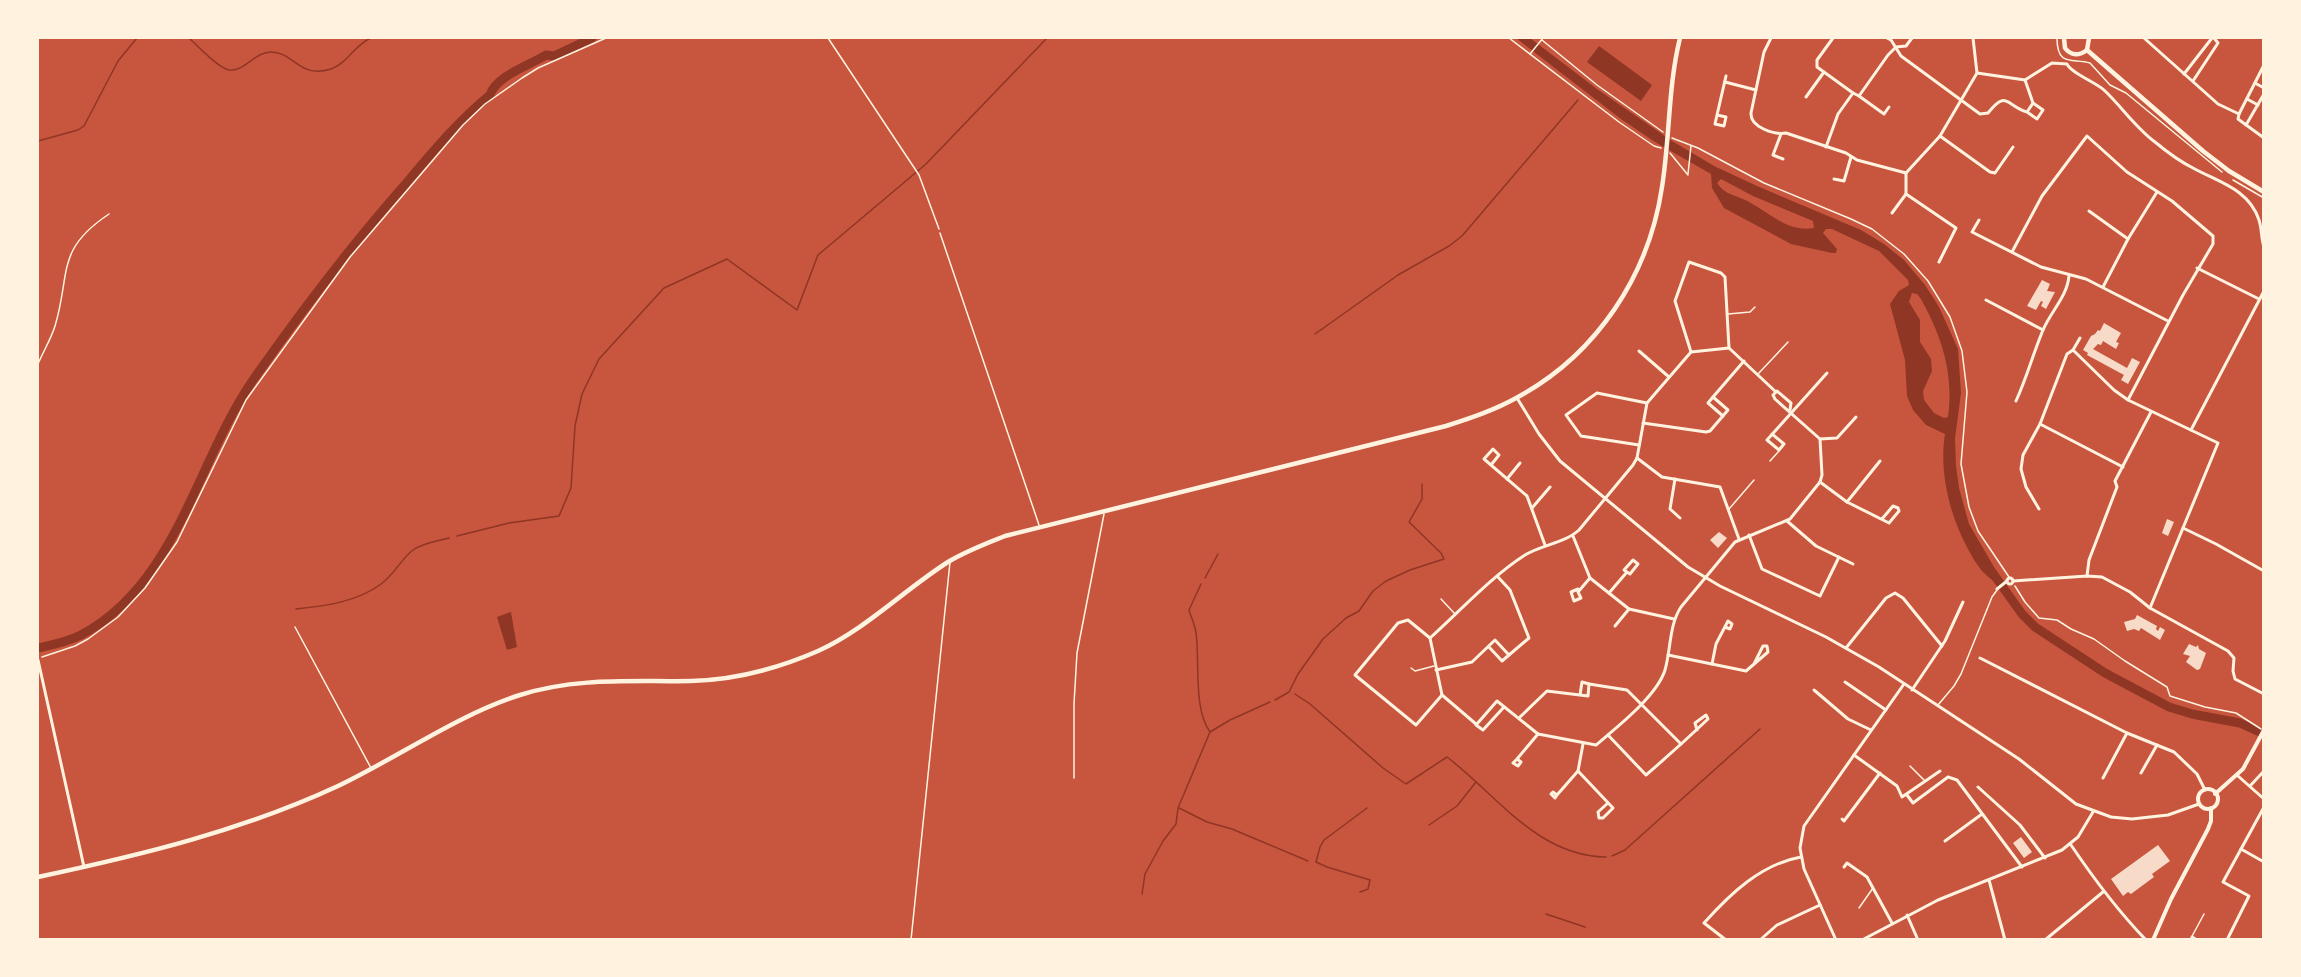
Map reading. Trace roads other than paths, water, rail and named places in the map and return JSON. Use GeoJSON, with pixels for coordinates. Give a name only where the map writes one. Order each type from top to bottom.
{"type":"FeatureCollection","features":[{"type":"Feature","properties":{"kind":"main road"},"geometry":{"type":"LineString","coordinates":[[38,877],[171,847],[248,823],[304,801],[372,769],[491,706],[538,689],[584,681],[693,681],[728,678],[760,671],[819,650],[873,618],[950,561],[995,540],[1103,510],[1446,426],[1477,416],[1516,398],[1558,371],[1582,349],[1622,299],[1640,265],[1652,234],[1660,199],[1673,76],[1680,38]]}},
{"type":"Feature","properties":{"kind":"main road"},"geometry":{"type":"LineString","coordinates":[[2064,38],[2069,59],[2086,50],[2089,46],[2089,38]]}},
{"type":"Feature","properties":{"kind":"main road"},"geometry":{"type":"LineString","coordinates":[[2086,50],[2202,151],[2264,192]]}},
{"type":"Feature","properties":{"kind":"street"},"geometry":{"type":"LineString","coordinates":[[1770,38],[1764,52],[1751,113],[1753,122],[1757,126],[1781,134],[1786,133],[1866,163],[1905,173]]}},
{"type":"Feature","properties":{"kind":"street"},"geometry":{"type":"LineString","coordinates":[[1833,38],[1817,60],[1817,67],[1884,114],[1889,108]]}},
{"type":"Feature","properties":{"kind":"street"},"geometry":{"type":"LineString","coordinates":[[1887,38],[1901,56],[1984,115],[1997,102],[2003,100],[2037,119],[2043,110],[2033,103],[2025,80]]}},
{"type":"Feature","properties":{"kind":"street"},"geometry":{"type":"LineString","coordinates":[[1859,96],[1888,55],[1896,47],[1906,46],[1912,38]]}},
{"type":"Feature","properties":{"kind":"street"},"geometry":{"type":"LineString","coordinates":[[1892,213],[1906,194],[1905,173],[1940,136],[1977,73],[1973,38]]}},
{"type":"Feature","properties":{"kind":"street"},"geometry":{"type":"LineString","coordinates":[[2144,38],[2218,104],[2239,114]]}},
{"type":"Feature","properties":{"kind":"street"},"geometry":{"type":"LineString","coordinates":[[2184,74],[2213,38],[2218,43],[2193,81]]}},
{"type":"Feature","properties":{"kind":"street"},"geometry":{"type":"LineString","coordinates":[[2197,58],[2205,64]]}},
{"type":"Feature","properties":{"kind":"street"},"geometry":{"type":"LineString","coordinates":[[1977,73],[2025,80],[2052,63],[2069,59],[2071,70],[2105,91],[2133,124],[2155,142],[2193,168],[2227,184],[2242,195],[2259,219],[2264,247]]}},
{"type":"Feature","properties":{"kind":"street"},"geometry":{"type":"LineString","coordinates":[[2264,65],[2238,119],[2264,138]]}},
{"type":"Feature","properties":{"kind":"street"},"geometry":{"type":"LineString","coordinates":[[1806,97],[1824,72]]}},
{"type":"Feature","properties":{"kind":"street"},"geometry":{"type":"LineString","coordinates":[[1718,115],[1726,76]]}},
{"type":"Feature","properties":{"kind":"street"},"geometry":{"type":"LineString","coordinates":[[1725,82],[1756,90]]}},
{"type":"Feature","properties":{"kind":"street"},"geometry":{"type":"LineString","coordinates":[[2255,83],[2264,88]]}},
{"type":"Feature","properties":{"kind":"street"},"geometry":{"type":"LineString","coordinates":[[1826,147],[1838,114],[1853,93]]}},
{"type":"Feature","properties":{"kind":"street"},"geometry":{"type":"LineString","coordinates":[[2246,125],[2264,94]]}},
{"type":"Feature","properties":{"kind":"street"},"geometry":{"type":"LineString","coordinates":[[2247,99],[2258,105]]}},
{"type":"Feature","properties":{"kind":"street"},"geometry":{"type":"LineString","coordinates":[[2027,112],[2033,103]]}},
{"type":"Feature","properties":{"kind":"street"},"geometry":{"type":"LineString","coordinates":[[1781,134],[1773,155],[1784,159]]}},
{"type":"Feature","properties":{"kind":"street"},"geometry":{"type":"LineString","coordinates":[[1940,136],[1990,172],[1995,173],[2013,147]]}},
{"type":"Feature","properties":{"kind":"street"},"geometry":{"type":"LineString","coordinates":[[2012,252],[2042,196],[2087,136],[2121,168],[2192,217],[2213,236],[2214,240],[2168,321],[2128,400]]}},
{"type":"Feature","properties":{"kind":"street"},"geometry":{"type":"LineString","coordinates":[[1834,179],[1844,181],[1851,157]]}},
{"type":"Feature","properties":{"kind":"street"},"geometry":{"type":"LineString","coordinates":[[2103,287],[2128,239],[2157,192]]}},
{"type":"Feature","properties":{"kind":"street"},"geometry":{"type":"LineString","coordinates":[[1906,194],[1956,228],[1939,262]]}},
{"type":"Feature","properties":{"kind":"street"},"geometry":{"type":"LineString","coordinates":[[2089,211],[2128,239]]}},
{"type":"Feature","properties":{"kind":"street"},"geometry":{"type":"LineString","coordinates":[[1978,220],[1972,232],[2041,267],[2086,279],[2168,321]]}},
{"type":"Feature","properties":{"kind":"street"},"geometry":{"type":"LineString","coordinates":[[1691,352],[1674,301],[1689,261],[1721,273],[1725,277],[1729,348],[1791,403],[1791,411]]}},
{"type":"Feature","properties":{"kind":"street"},"geometry":{"type":"LineString","coordinates":[[2197,268],[2259,300]]}},
{"type":"Feature","properties":{"kind":"street"},"geometry":{"type":"LineString","coordinates":[[2016,401],[2028,375],[2043,330],[2066,290],[2069,276]]}},
{"type":"Feature","properties":{"kind":"street"},"geometry":{"type":"LineString","coordinates":[[2191,430],[2264,291]]}},
{"type":"Feature","properties":{"kind":"street"},"geometry":{"type":"LineString","coordinates":[[1986,300],[2043,330]]}},
{"type":"Feature","properties":{"kind":"street"},"geometry":{"type":"LineString","coordinates":[[2039,509],[2026,487],[2021,469],[2023,456],[2040,424],[2067,354],[2073,350],[2080,338]]}},
{"type":"Feature","properties":{"kind":"street"},"geometry":{"type":"LineString","coordinates":[[1430,638],[1524,555],[1573,536],[1637,458],[1647,403],[1691,352],[1729,348]]}},
{"type":"Feature","properties":{"kind":"street"},"geometry":{"type":"LineString","coordinates":[[2073,350],[2114,390],[2128,400],[2218,443],[2150,608]]}},
{"type":"Feature","properties":{"kind":"street"},"geometry":{"type":"LineString","coordinates":[[1639,351],[1669,377]]}},
{"type":"Feature","properties":{"kind":"street"},"geometry":{"type":"LineString","coordinates":[[1723,416],[1708,403],[1744,361]]}},
{"type":"Feature","properties":{"kind":"street"},"geometry":{"type":"LineString","coordinates":[[1773,434],[1784,444],[1779,450],[1767,440],[1827,374]]}},
{"type":"Feature","properties":{"kind":"street"},"geometry":{"type":"LineString","coordinates":[[1776,392],[1773,395],[1775,399],[1820,438],[1837,438],[1856,417]]}},
{"type":"Feature","properties":{"kind":"street"},"geometry":{"type":"LineString","coordinates":[[1639,445],[1581,436],[1566,415],[1597,393],[1647,403]]}},
{"type":"Feature","properties":{"kind":"street"},"geometry":{"type":"LineString","coordinates":[[1643,423],[1710,431],[1728,410],[1713,397]]}},
{"type":"Feature","properties":{"kind":"street"},"geometry":{"type":"LineString","coordinates":[[1516,398],[1553,453],[1675,557],[1705,578],[1846,648],[2019,759],[2069,800],[2093,812],[2118,818],[2150,818],[2178,812],[2199,804]]}},
{"type":"Feature","properties":{"kind":"street"},"geometry":{"type":"LineString","coordinates":[[2087,576],[2089,560],[2117,487],[2115,481],[2151,411]]}},
{"type":"Feature","properties":{"kind":"street"},"geometry":{"type":"LineString","coordinates":[[2040,424],[2123,467]]}},
{"type":"Feature","properties":{"kind":"street"},"geometry":{"type":"LineString","coordinates":[[1476,725],[1497,701],[1538,734],[1596,745],[1641,704],[1661,681],[1674,619],[1705,578],[1739,539],[1787,520],[1820,482],[1820,438]]}},
{"type":"Feature","properties":{"kind":"street"},"geometry":{"type":"LineString","coordinates":[[1491,465],[1499,455],[1493,449],[1484,459],[1527,496],[1545,545]]}},
{"type":"Feature","properties":{"kind":"street"},"geometry":{"type":"LineString","coordinates":[[1637,458],[1662,477],[1720,487],[1739,539]]}},
{"type":"Feature","properties":{"kind":"street"},"geometry":{"type":"LineString","coordinates":[[1847,502],[1880,461]]}},
{"type":"Feature","properties":{"kind":"street"},"geometry":{"type":"LineString","coordinates":[[1508,479],[1520,463]]}},
{"type":"Feature","properties":{"kind":"street"},"geometry":{"type":"LineString","coordinates":[[2264,465],[2264,470]]}},
{"type":"Feature","properties":{"kind":"street"},"geometry":{"type":"LineString","coordinates":[[1675,479],[1670,509],[1680,518]]}},
{"type":"Feature","properties":{"kind":"street"},"geometry":{"type":"LineString","coordinates":[[1820,482],[1847,502],[1889,523],[1899,511],[1898,508],[1893,506],[1882,519]]}},
{"type":"Feature","properties":{"kind":"street"},"geometry":{"type":"LineString","coordinates":[[1532,508],[1550,487]]}},
{"type":"Feature","properties":{"kind":"street"},"geometry":{"type":"LineString","coordinates":[[1787,520],[1816,546],[1853,564]]}},
{"type":"Feature","properties":{"kind":"street"},"geometry":{"type":"LineString","coordinates":[[2182,528],[2264,571]]}},
{"type":"Feature","properties":{"kind":"street"},"geometry":{"type":"LineString","coordinates":[[1749,535],[1762,569],[1820,596],[1839,557]]}},
{"type":"Feature","properties":{"kind":"street"},"geometry":{"type":"LineString","coordinates":[[1573,536],[1590,578],[1629,609],[1674,619]]}},
{"type":"Feature","properties":{"kind":"street"},"geometry":{"type":"LineString","coordinates":[[1633,560],[1638,564],[1630,574],[1627,572],[1624,570],[1633,560]]}},
{"type":"Feature","properties":{"kind":"street"},"geometry":{"type":"LineString","coordinates":[[1609,593],[1627,572]]}},
{"type":"Feature","properties":{"kind":"street"},"geometry":{"type":"LineString","coordinates":[[1488,646],[1502,661],[1528,638],[1510,590],[1498,577]]}},
{"type":"Feature","properties":{"kind":"street"},"geometry":{"type":"LineString","coordinates":[[1997,589],[2010,581],[2102,577],[2150,608],[2232,654],[2235,679],[2264,694]]}},
{"type":"Feature","properties":{"kind":"street"},"geometry":{"type":"LineString","coordinates":[[1578,592],[1590,578]]}},
{"type":"Feature","properties":{"kind":"street"},"geometry":{"type":"LineString","coordinates":[[1846,648],[1886,598],[1895,593],[1903,598],[1941,646]]}},
{"type":"Feature","properties":{"kind":"street"},"geometry":{"type":"LineString","coordinates":[[1912,690],[1941,646],[1963,603]]}},
{"type":"Feature","properties":{"kind":"street"},"geometry":{"type":"LineString","coordinates":[[1615,626],[1629,609]]}},
{"type":"Feature","properties":{"kind":"street"},"geometry":{"type":"LineString","coordinates":[[1442,695],[1416,725],[1355,675],[1398,623],[1408,620],[1430,638],[1442,695],[1483,730],[1504,707]]}},
{"type":"Feature","properties":{"kind":"street"},"geometry":{"type":"LineString","coordinates":[[1712,664],[1716,644],[1725,627]]}},
{"type":"Feature","properties":{"kind":"street"},"geometry":{"type":"LineString","coordinates":[[1436,668],[1472,662],[1495,640],[1509,655]]}},
{"type":"Feature","properties":{"kind":"street"},"geometry":{"type":"LineString","coordinates":[[1668,655],[1746,671],[1768,652],[1767,646],[1762,646],[1754,663]]}},
{"type":"Feature","properties":{"kind":"street"},"geometry":{"type":"LineString","coordinates":[[1980,658],[2127,733],[2174,752],[2197,774],[2205,790]]}},
{"type":"Feature","properties":{"kind":"street"},"geometry":{"type":"LineString","coordinates":[[38,659],[84,867]]}},
{"type":"Feature","properties":{"kind":"street"},"geometry":{"type":"LineString","coordinates":[[1580,695],[1582,682],[1628,690],[1681,744]]}},
{"type":"Feature","properties":{"kind":"street"},"geometry":{"type":"LineString","coordinates":[[1845,682],[1886,710]]}},
{"type":"Feature","properties":{"kind":"street"},"geometry":{"type":"LineString","coordinates":[[1519,717],[1547,691],[1588,696],[1589,684]]}},
{"type":"Feature","properties":{"kind":"street"},"geometry":{"type":"LineString","coordinates":[[1836,939],[1801,857],[1801,837],[1806,821],[1904,684]]}},
{"type":"Feature","properties":{"kind":"street"},"geometry":{"type":"LineString","coordinates":[[1814,690],[1848,719],[1872,730]]}},
{"type":"Feature","properties":{"kind":"street"},"geometry":{"type":"LineString","coordinates":[[1608,734],[1646,775],[1697,730],[1708,719],[1706,715],[1695,723],[1697,730]]}},
{"type":"Feature","properties":{"kind":"street"},"geometry":{"type":"LineString","coordinates":[[2216,794],[2238,776],[2251,757],[2264,730]]}},
{"type":"Feature","properties":{"kind":"street"},"geometry":{"type":"LineString","coordinates":[[2103,778],[2127,733]]}},
{"type":"Feature","properties":{"kind":"street"},"geometry":{"type":"LineString","coordinates":[[1517,759],[1538,734]]}},
{"type":"Feature","properties":{"kind":"street"},"geometry":{"type":"LineString","coordinates":[[1557,795],[1578,771],[1582,744]]}},
{"type":"Feature","properties":{"kind":"street"},"geometry":{"type":"LineString","coordinates":[[2141,773],[2157,745]]}},
{"type":"Feature","properties":{"kind":"street"},"geometry":{"type":"LineString","coordinates":[[1854,755],[1897,786],[1902,797],[1940,771]]}},
{"type":"Feature","properties":{"kind":"street"},"geometry":{"type":"LineString","coordinates":[[1578,771],[1613,808],[1603,818],[1599,818],[1598,812],[1608,803]]}},
{"type":"Feature","properties":{"kind":"street"},"geometry":{"type":"LineString","coordinates":[[2250,786],[2264,771]]}},
{"type":"Feature","properties":{"kind":"street"},"geometry":{"type":"LineString","coordinates":[[1842,819],[1844,821],[1880,773]]}},
{"type":"Feature","properties":{"kind":"street"},"geometry":{"type":"LineString","coordinates":[[2238,776],[2264,799]]}},
{"type":"Feature","properties":{"kind":"street"},"geometry":{"type":"LineString","coordinates":[[1907,795],[1913,803],[1948,777],[1957,780],[2022,867]]}},
{"type":"Feature","properties":{"kind":"street"},"geometry":{"type":"LineString","coordinates":[[1978,787],[2020,825],[2045,858]]}},
{"type":"Feature","properties":{"kind":"street"},"geometry":{"type":"LineString","coordinates":[[2153,939],[2211,821],[2211,808],[2217,802],[2216,794],[2205,790],[2199,795],[2199,804],[2203,808],[2211,808]]}},
{"type":"Feature","properties":{"kind":"street"},"geometry":{"type":"LineString","coordinates":[[2227,939],[2249,896],[2223,882],[2264,807]]}},
{"type":"Feature","properties":{"kind":"street"},"geometry":{"type":"LineString","coordinates":[[1862,939],[1907,915],[2045,858],[2071,844],[2084,830],[2093,812]]}},
{"type":"Feature","properties":{"kind":"street"},"geometry":{"type":"LineString","coordinates":[[1945,841],[1982,814]]}},
{"type":"Feature","properties":{"kind":"street"},"geometry":{"type":"LineString","coordinates":[[2071,844],[2103,892],[2126,920],[2146,939]]}},
{"type":"Feature","properties":{"kind":"street"},"geometry":{"type":"LineString","coordinates":[[2241,849],[2264,862]]}},
{"type":"Feature","properties":{"kind":"street"},"geometry":{"type":"LineString","coordinates":[[1726,939],[1704,924],[1713,913],[1759,873],[1782,861],[1801,857]]}},
{"type":"Feature","properties":{"kind":"street"},"geometry":{"type":"LineString","coordinates":[[1844,867],[1847,863],[1868,877],[1892,923]]}},
{"type":"Feature","properties":{"kind":"street"},"geometry":{"type":"LineString","coordinates":[[1989,880],[2005,939]]}},
{"type":"Feature","properties":{"kind":"street"},"geometry":{"type":"LineString","coordinates":[[2045,939],[2103,892]]}},
{"type":"Feature","properties":{"kind":"street"},"geometry":{"type":"LineString","coordinates":[[1760,939],[1777,925],[1820,906]]}},
{"type":"Feature","properties":{"kind":"street"},"geometry":{"type":"LineString","coordinates":[[1907,915],[1918,939]]}},
{"type":"Feature","properties":{"kind":"street"},"geometry":{"type":"LineString","coordinates":[[2191,938],[2197,939]]}},
{"type":"Feature","properties":{"kind":"lane"},"geometry":{"type":"LineString","coordinates":[[38,364],[55,329],[63,278],[70,255],[79,239],[90,227],[109,214]]}},
{"type":"Feature","properties":{"kind":"lane"},"geometry":{"type":"LineString","coordinates":[[940,233],[1040,526]]}},
{"type":"Feature","properties":{"kind":"lane"},"geometry":{"type":"LineString","coordinates":[[1727,314],[1750,312],[1755,307]]}},
{"type":"Feature","properties":{"kind":"lane"},"geometry":{"type":"LineString","coordinates":[[1758,375],[1788,342]]}},
{"type":"Feature","properties":{"kind":"lane"},"geometry":{"type":"LineString","coordinates":[[1770,461],[1779,450]]}},
{"type":"Feature","properties":{"kind":"lane"},"geometry":{"type":"LineString","coordinates":[[1728,509],[1754,480]]}},
{"type":"Feature","properties":{"kind":"lane"},"geometry":{"type":"LineString","coordinates":[[1074,778],[1077,653],[1086,598],[1104,518],[1103,510]]}},
{"type":"Feature","properties":{"kind":"lane"},"geometry":{"type":"LineString","coordinates":[[911,939],[950,561]]}},
{"type":"Feature","properties":{"kind":"lane"},"geometry":{"type":"LineString","coordinates":[[1937,706],[1961,674],[1997,589]]}},
{"type":"Feature","properties":{"kind":"lane"},"geometry":{"type":"LineString","coordinates":[[1441,599],[1456,615]]}},
{"type":"Feature","properties":{"kind":"lane"},"geometry":{"type":"LineString","coordinates":[[296,627],[372,769]]}},
{"type":"Feature","properties":{"kind":"lane"},"geometry":{"type":"LineString","coordinates":[[1411,668],[1415,671],[1436,668]]}},
{"type":"Feature","properties":{"kind":"lane"},"geometry":{"type":"LineString","coordinates":[[1910,766],[1925,782]]}},
{"type":"Feature","properties":{"kind":"lane"},"geometry":{"type":"LineString","coordinates":[[1859,908],[1874,888]]}},
{"type":"Feature","properties":{"kind":"lane"},"geometry":{"type":"LineString","coordinates":[[2191,938],[2204,914]]}},
{"type":"Feature","properties":{"kind":"waterway"},"geometry":{"type":"LineString","coordinates":[[38,141],[78,130],[84,126],[118,61],[137,38]]}},
{"type":"Feature","properties":{"kind":"waterway"},"geometry":{"type":"LineString","coordinates":[[189,38],[214,61],[229,70],[240,68],[260,55],[271,52],[286,56],[311,71],[331,69],[337,66],[371,38]]}},
{"type":"Feature","properties":{"kind":"waterway"},"geometry":{"type":"LineString","coordinates":[[38,648],[81,635],[114,613],[140,585],[163,554],[233,412],[253,380],[344,257],[445,139],[506,77],[546,55],[554,56],[592,38]]}},
{"type":"Feature","properties":{"kind":"waterway"},"geometry":{"type":"LineString","coordinates":[[457,536],[509,523],[559,516],[571,488],[575,426],[582,394],[599,359],[664,288],[727,259],[797,310],[818,255],[926,164],[1047,38]]}},
{"type":"Feature","properties":{"kind":"waterway"},"geometry":{"type":"LineString","coordinates":[[1315,334],[1398,275],[1462,236],[1578,100]]}},
{"type":"Feature","properties":{"kind":"waterway"},"geometry":{"type":"LineString","coordinates":[[1275,700],[1289,692],[1298,674],[1323,639],[1346,618],[1359,611],[1373,591],[1386,581],[1410,570],[1444,559],[1441,553],[1409,522],[1422,499],[1422,484]]}},
{"type":"Feature","properties":{"kind":"waterway"},"geometry":{"type":"LineString","coordinates":[[296,609],[329,605],[362,595],[386,580],[413,550],[449,538]]}},
{"type":"Feature","properties":{"kind":"waterway"},"geometry":{"type":"LineString","coordinates":[[1205,578],[1218,554]]}},
{"type":"Feature","properties":{"kind":"waterway"},"geometry":{"type":"LineString","coordinates":[[1992,572],[2022,614],[2035,627],[2105,673],[2169,707],[2240,723],[2264,734]]}},
{"type":"Feature","properties":{"kind":"waterway"},"geometry":{"type":"LineString","coordinates":[[1142,894],[1145,874],[1163,841],[1176,824],[1178,808],[1210,732],[1201,711],[1196,633],[1189,610],[1201,584]]}},
{"type":"Feature","properties":{"kind":"waterway"},"geometry":{"type":"LineString","coordinates":[[1295,694],[1310,704],[1383,768],[1406,784],[1447,757],[1519,821],[1539,835],[1581,854],[1606,857]]}},
{"type":"Feature","properties":{"kind":"waterway"},"geometry":{"type":"LineString","coordinates":[[1210,732],[1270,702]]}},
{"type":"Feature","properties":{"kind":"waterway"},"geometry":{"type":"LineString","coordinates":[[1612,856],[1625,850],[1760,729]]}},
{"type":"Feature","properties":{"kind":"waterway"},"geometry":{"type":"LineString","coordinates":[[1429,825],[1457,806],[1476,782]]}},
{"type":"Feature","properties":{"kind":"waterway"},"geometry":{"type":"LineString","coordinates":[[1179,808],[1207,822],[1232,829],[1308,861]]}},
{"type":"Feature","properties":{"kind":"waterway"},"geometry":{"type":"LineString","coordinates":[[1360,892],[1368,889],[1370,880],[1316,862],[1324,840],[1367,808]]}},
{"type":"Feature","properties":{"kind":"waterway"},"geometry":{"type":"LineString","coordinates":[[1546,914],[1585,927]]}}]}
